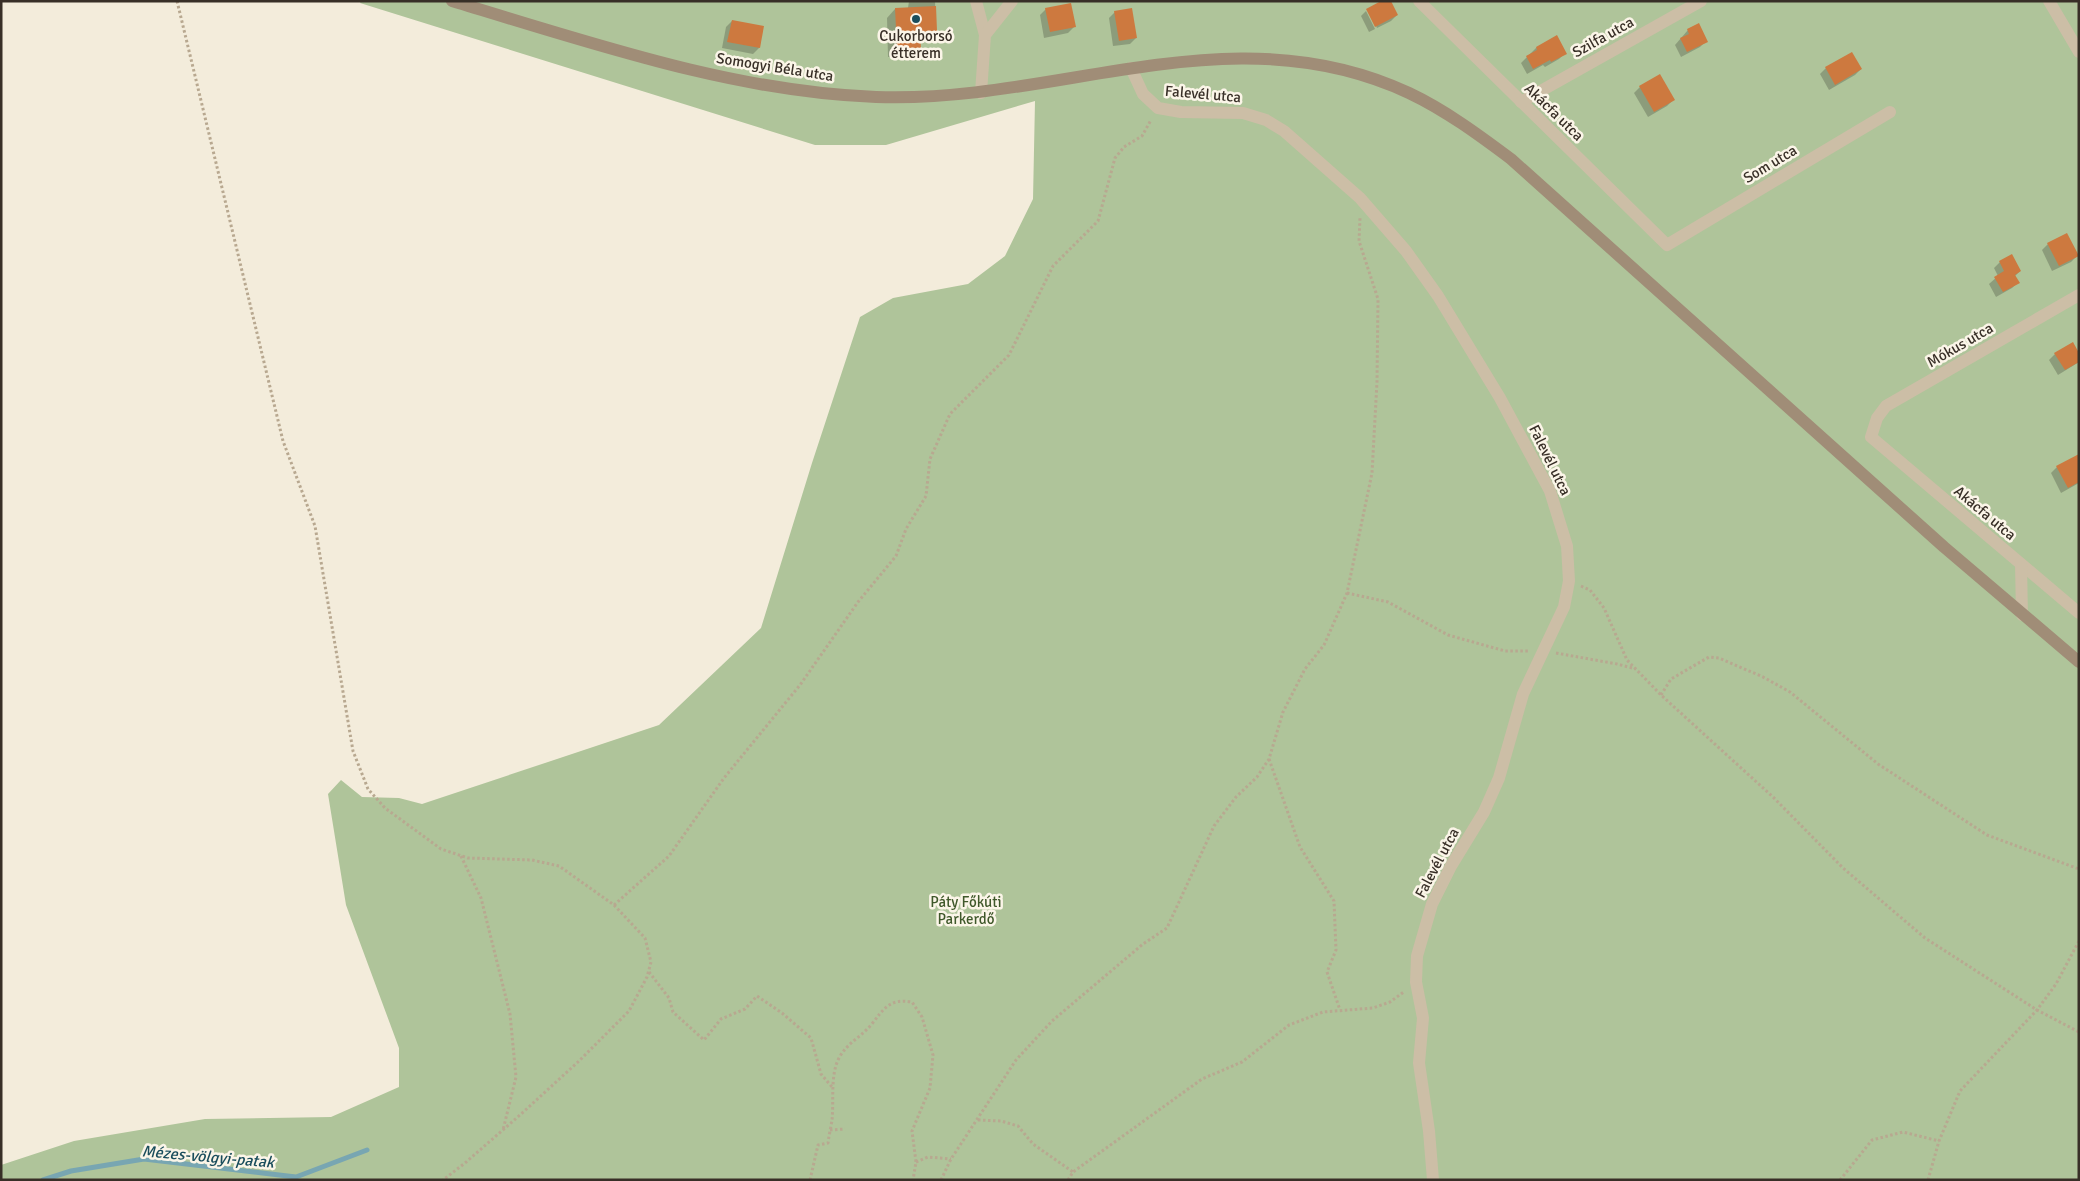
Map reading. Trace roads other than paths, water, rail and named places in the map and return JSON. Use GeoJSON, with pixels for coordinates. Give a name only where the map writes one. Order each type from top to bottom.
{"type":"FeatureCollection","features":[{"type":"Feature","properties":{"kind":"main road","name":"Somogyi Béla utca"},"geometry":{"type":"LineString","coordinates":[[452,1],[650,58],[734,79],[804,91],[876,97],[938,97],[981,93],[1187,60],[1239,57],[1296,60],[1338,68],[1383,82],[1435,107],[1511,160],[1853,466],[2022,615],[2079,662]]}},
{"type":"Feature","properties":{"kind":"street"},"geometry":{"type":"LineString","coordinates":[[976,1],[985,35],[981,93]]}},
{"type":"Feature","properties":{"kind":"street"},"geometry":{"type":"LineString","coordinates":[[985,35],[1012,1]]}},
{"type":"Feature","properties":{"kind":"street","name":"Akácfa utca"},"geometry":{"type":"LineString","coordinates":[[1419,1],[1667,245]]}},
{"type":"Feature","properties":{"kind":"street","name":"Szilfa utca"},"geometry":{"type":"LineString","coordinates":[[1521,102],[1701,1]]}},
{"type":"Feature","properties":{"kind":"street"},"geometry":{"type":"LineString","coordinates":[[2049,1],[2079,52]]}},
{"type":"Feature","properties":{"kind":"street","name":"Falevél utca"},"geometry":{"type":"LineString","coordinates":[[1131,68],[1143,94],[1158,108],[1181,112],[1243,113],[1266,120],[1284,131],[1360,198],[1406,251],[1438,296],[1504,406],[1550,491],[1567,546],[1569,581],[1564,607],[1523,694],[1499,778],[1484,812],[1451,866],[1432,904],[1417,956],[1416,982],[1422,1018],[1419,1063],[1429,1132],[1433,1180]]}},
{"type":"Feature","properties":{"kind":"street","name":"Som utca"},"geometry":{"type":"LineString","coordinates":[[1667,245],[1890,112]]}},
{"type":"Feature","properties":{"kind":"street","name":"Mókus utca"},"geometry":{"type":"LineString","coordinates":[[1871,436],[1877,418],[1886,406],[2079,294]]}},
{"type":"Feature","properties":{"kind":"street","name":"Akácfa utca"},"geometry":{"type":"LineString","coordinates":[[1871,436],[2079,613]]}},
{"type":"Feature","properties":{"kind":"street"},"geometry":{"type":"LineString","coordinates":[[2021,564],[2022,615]]}},
{"type":"Feature","properties":{"kind":"waterway","name":"Mézes-völgyi-patak"},"geometry":{"type":"LineString","coordinates":[[43,1180],[71,1171],[144,1159],[296,1177],[367,1150]]}},
{"type":"Feature","properties":{"kind":"place","name":"Cukorborsó étterem"},"geometry":{"type":"Point","coordinates":[916,19]}},
{"type":"Feature","properties":{"kind":"park label","name":"Páty Főkúti Parkerdő"},"geometry":{"type":"Point","coordinates":[966,910]}}]}
